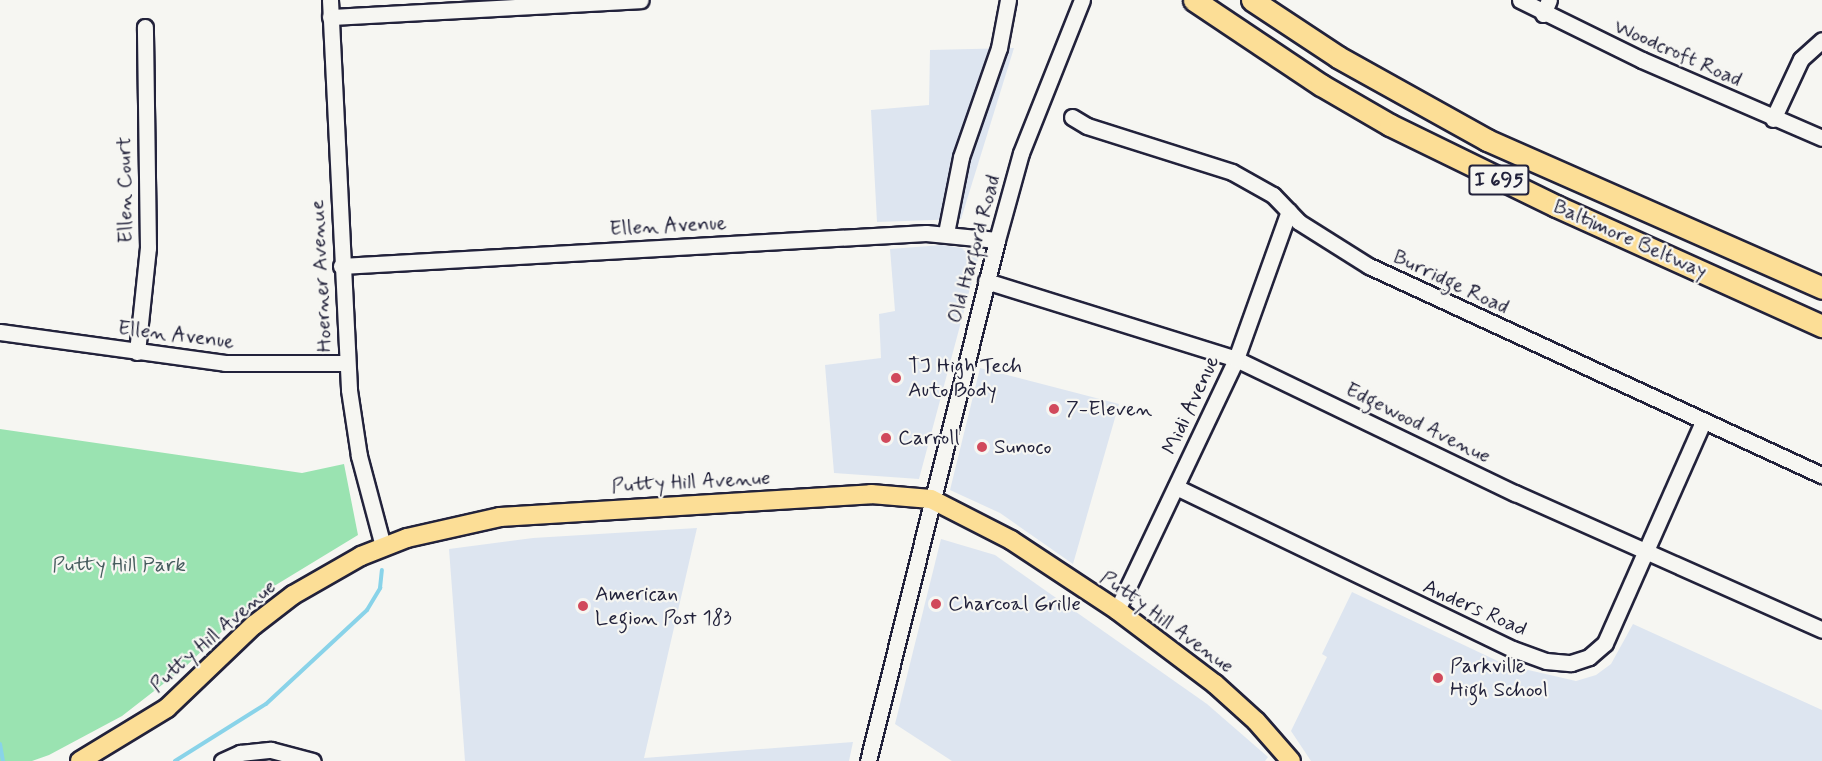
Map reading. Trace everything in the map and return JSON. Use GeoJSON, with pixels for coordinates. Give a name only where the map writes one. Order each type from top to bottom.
{"type":"FeatureCollection","features":[{"type":"Feature","properties":{"kind":"highway","name":"Baltimore Beltway"},"geometry":{"type":"LineString","coordinates":[[1194,0],[1321,85],[1390,125],[1556,206],[1822,326]]}},
{"type":"Feature","properties":{"kind":"highway","name":"Baltimore Beltway"},"geometry":{"type":"LineString","coordinates":[[1252,0],[1338,57],[1487,140],[1822,288]]}},
{"type":"Feature","properties":{"kind":"main road","name":"Putty Hill Avenue"},"geometry":{"type":"LineString","coordinates":[[80,761],[167,708],[254,626],[293,595],[383,546],[456,524],[510,516],[871,494],[931,499],[999,532],[1117,610],[1236,702],[1291,761]]}},
{"type":"Feature","properties":{"kind":"street","name":"Hoerner Avenue"},"geometry":{"type":"LineString","coordinates":[[330,0],[347,363],[359,456],[383,546]]}},
{"type":"Feature","properties":{"kind":"street"},"geometry":{"type":"LineString","coordinates":[[330,17],[641,0]]}},
{"type":"Feature","properties":{"kind":"street"},"geometry":{"type":"LineString","coordinates":[[946,232],[961,156],[999,48],[1008,0]]}},
{"type":"Feature","properties":{"kind":"street","name":"Old Harford Road"},"geometry":{"type":"LineString","coordinates":[[868,761],[931,499],[1021,153],[1082,0]]}},
{"type":"Feature","properties":{"kind":"street","name":"Woodcroft Road"},"geometry":{"type":"LineString","coordinates":[[1520,0],[1546,7],[1773,119],[1822,138]]}},
{"type":"Feature","properties":{"kind":"street","name":"Ellen Court"},"geometry":{"type":"LineString","coordinates":[[137,352],[148,248],[145,27]]}},
{"type":"Feature","properties":{"kind":"street"},"geometry":{"type":"LineString","coordinates":[[1773,119],[1801,59],[1822,40]]}},
{"type":"Feature","properties":{"kind":"street","name":"Burridge Road"},"geometry":{"type":"LineString","coordinates":[[1072,117],[1087,126],[1232,172],[1273,195],[1317,235],[1369,267],[1822,475]]}},
{"type":"Feature","properties":{"kind":"street","name":"Midi Avenue"},"geometry":{"type":"LineString","coordinates":[[1117,610],[1236,359],[1289,211]]}},
{"type":"Feature","properties":{"kind":"street","name":"Ellen Avenue"},"geometry":{"type":"LineString","coordinates":[[341,266],[946,232],[997,240]]}},
{"type":"Feature","properties":{"kind":"street","name":"Edgewood Avenue"},"geometry":{"type":"LineString","coordinates":[[986,281],[1236,359],[1648,552],[1822,630]]}},
{"type":"Feature","properties":{"kind":"street","name":"Ellen Avenue"},"geometry":{"type":"LineString","coordinates":[[0,332],[245,365],[347,363]]}},
{"type":"Feature","properties":{"kind":"street","name":"Anders Road"},"geometry":{"type":"LineString","coordinates":[[1176,487],[1494,640],[1562,663],[1589,657],[1605,643],[1648,552],[1703,422]]}},
{"type":"Feature","properties":{"kind":"street"},"geometry":{"type":"LineString","coordinates":[[222,761],[248,752],[284,751],[313,761]]}},
{"type":"Feature","properties":{"kind":"shaded area"},"geometry":{"type":"Polygon","coordinates":[[[1014,48],[961,219],[877,222],[871,110],[929,105],[930,50],[1014,48]]]}},
{"type":"Feature","properties":{"kind":"shaded area"},"geometry":{"type":"Polygon","coordinates":[[[942,245],[980,251],[919,479],[834,473],[825,365],[881,358],[879,314],[895,311],[890,249],[942,245]]]}},
{"type":"Feature","properties":{"kind":"shaded area"},"geometry":{"type":"Polygon","coordinates":[[[980,368],[1119,404],[1073,564],[1000,513],[950,490],[980,368]]]}},
{"type":"Feature","properties":{"kind":"shaded area"},"geometry":{"type":"Polygon","coordinates":[[[697,528],[644,758],[853,742],[849,761],[465,761],[449,549],[533,538],[697,528]]]}},
{"type":"Feature","properties":{"kind":"shaded area"},"geometry":{"type":"Polygon","coordinates":[[[941,539],[995,555],[1207,704],[1268,757],[1265,761],[952,761],[895,724],[941,539]]]}},
{"type":"Feature","properties":{"kind":"shaded area","name":"Parkville High School"},"geometry":{"type":"Polygon","coordinates":[[[1352,592],[1506,665],[1576,681],[1596,675],[1611,664],[1633,624],[1822,710],[1822,761],[1311,761],[1291,731],[1327,657],[1322,654],[1352,592]]]}},
{"type":"Feature","properties":{"kind":"green space","name":"Putty Hill Park"},"geometry":{"type":"Polygon","coordinates":[[[0,429],[302,473],[344,464],[358,535],[261,594],[185,667],[122,716],[49,755],[32,761],[0,761],[0,429]]]}},
{"type":"Feature","properties":{"kind":"waterway"},"geometry":{"type":"LineString","coordinates":[[175,761],[266,704],[367,610],[380,588],[382,570]]}},
{"type":"Feature","properties":{"kind":"waterway"},"geometry":{"type":"LineString","coordinates":[[0,744],[3,761]]}},
{"type":"Feature","properties":{"kind":"place","name":"TJ High Tech Auto Body"},"geometry":{"type":"Point","coordinates":[896,378]}},
{"type":"Feature","properties":{"kind":"place","name":"7-Eleven"},"geometry":{"type":"Point","coordinates":[1054,409]}},
{"type":"Feature","properties":{"kind":"place","name":"Carroll"},"geometry":{"type":"Point","coordinates":[886,438]}},
{"type":"Feature","properties":{"kind":"place","name":"Sunoco"},"geometry":{"type":"Point","coordinates":[982,447]}},
{"type":"Feature","properties":{"kind":"place","name":"Charcoal Grille"},"geometry":{"type":"Point","coordinates":[936,604]}},
{"type":"Feature","properties":{"kind":"place","name":"American Legion Post 183"},"geometry":{"type":"Point","coordinates":[583,606]}},
{"type":"Feature","properties":{"kind":"place","name":"Parkville High School"},"geometry":{"type":"Point","coordinates":[1438,678]}}]}
